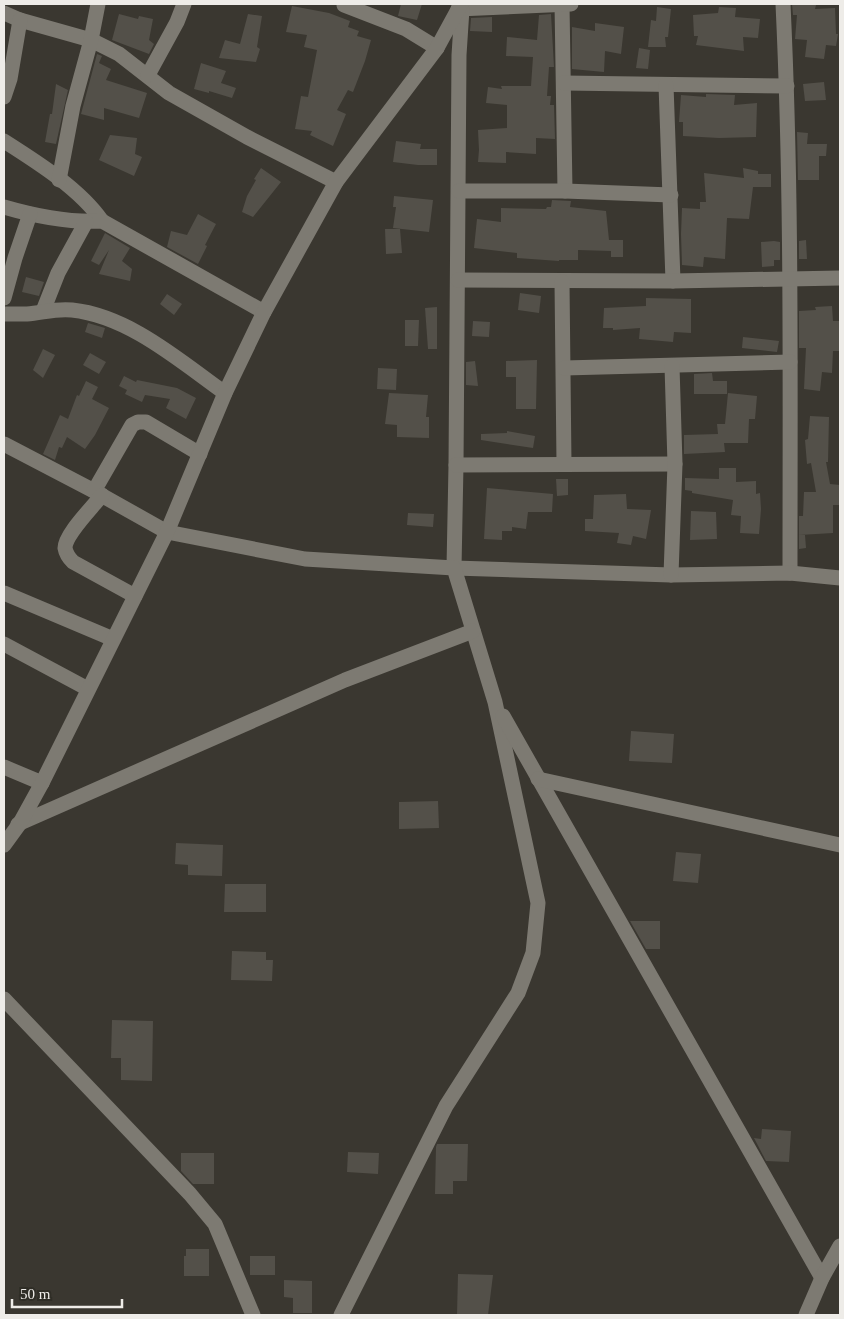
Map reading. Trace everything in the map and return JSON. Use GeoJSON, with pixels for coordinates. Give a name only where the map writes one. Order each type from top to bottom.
{"type":"FeatureCollection","features":[{"type":"Feature","properties":{"kind":"street"},"geometry":{"type":"LineString","coordinates":[[59,180],[73,106],[91,40],[98,4]]}},
{"type":"Feature","properties":{"kind":"street"},"geometry":{"type":"LineString","coordinates":[[148,76],[177,22],[184,4]]}},
{"type":"Feature","properties":{"kind":"street"},"geometry":{"type":"LineString","coordinates":[[342,4],[406,29],[437,48]]}},
{"type":"Feature","properties":{"kind":"street"},"geometry":{"type":"LineString","coordinates":[[562,4],[564,191]]}},
{"type":"Feature","properties":{"kind":"street"},"geometry":{"type":"LineString","coordinates":[[460,8],[571,4]]}},
{"type":"Feature","properties":{"kind":"street"},"geometry":{"type":"LineString","coordinates":[[784,4],[790,279],[790,573]]}},
{"type":"Feature","properties":{"kind":"street"},"geometry":{"type":"LineString","coordinates":[[4,845],[20,823],[42,783],[167,532],[224,393],[264,312],[336,182],[437,48],[460,8]]}},
{"type":"Feature","properties":{"kind":"street"},"geometry":{"type":"LineString","coordinates":[[342,1315],[446,1106],[518,993],[533,953],[538,903],[495,702],[454,568],[460,8]]}},
{"type":"Feature","properties":{"kind":"street"},"geometry":{"type":"LineString","coordinates":[[4,13],[20,20],[91,40],[118,54],[169,93],[240,133],[336,182]]}},
{"type":"Feature","properties":{"kind":"street"},"geometry":{"type":"LineString","coordinates":[[4,97],[10,78],[20,20]]}},
{"type":"Feature","properties":{"kind":"street"},"geometry":{"type":"LineString","coordinates":[[564,83],[787,86]]}},
{"type":"Feature","properties":{"kind":"street"},"geometry":{"type":"LineString","coordinates":[[666,84],[673,281]]}},
{"type":"Feature","properties":{"kind":"street"},"geometry":{"type":"LineString","coordinates":[[4,141],[84,198],[102,222],[264,312]]}},
{"type":"Feature","properties":{"kind":"street"},"geometry":{"type":"LineString","coordinates":[[459,190],[671,194]]}},
{"type":"Feature","properties":{"kind":"street"},"geometry":{"type":"LineString","coordinates":[[4,207],[30,214],[86,222],[102,222]]}},
{"type":"Feature","properties":{"kind":"street"},"geometry":{"type":"LineString","coordinates":[[4,298],[30,214]]}},
{"type":"Feature","properties":{"kind":"street"},"geometry":{"type":"LineString","coordinates":[[43,311],[58,273],[86,222]]}},
{"type":"Feature","properties":{"kind":"street"},"geometry":{"type":"LineString","coordinates":[[458,280],[562,282],[840,278]]}},
{"type":"Feature","properties":{"kind":"street"},"geometry":{"type":"LineString","coordinates":[[562,282],[564,464]]}},
{"type":"Feature","properties":{"kind":"street"},"geometry":{"type":"LineString","coordinates":[[4,314],[27,314],[57,309],[74,310],[117,322],[154,342],[224,393]]}},
{"type":"Feature","properties":{"kind":"street"},"geometry":{"type":"LineString","coordinates":[[564,368],[790,362]]}},
{"type":"Feature","properties":{"kind":"street"},"geometry":{"type":"LineString","coordinates":[[671,575],[675,464],[672,366]]}},
{"type":"Feature","properties":{"kind":"street"},"geometry":{"type":"LineString","coordinates":[[135,596],[73,562],[65,548],[72,530],[98,493],[132,425],[138,422],[146,422],[200,454]]}},
{"type":"Feature","properties":{"kind":"street"},"geometry":{"type":"LineString","coordinates":[[4,444],[98,493],[167,532],[305,559],[454,568],[671,575],[790,573],[840,578]]}},
{"type":"Feature","properties":{"kind":"street"},"geometry":{"type":"LineString","coordinates":[[456,465],[675,464]]}},
{"type":"Feature","properties":{"kind":"street"},"geometry":{"type":"LineString","coordinates":[[4,593],[113,639]]}},
{"type":"Feature","properties":{"kind":"street"},"geometry":{"type":"LineString","coordinates":[[4,832],[20,823],[345,680],[473,631]]}},
{"type":"Feature","properties":{"kind":"street"},"geometry":{"type":"LineString","coordinates":[[4,644],[88,689]]}},
{"type":"Feature","properties":{"kind":"street"},"geometry":{"type":"LineString","coordinates":[[495,702],[822,1278]]}},
{"type":"Feature","properties":{"kind":"street"},"geometry":{"type":"LineString","coordinates":[[4,767],[42,783]]}},
{"type":"Feature","properties":{"kind":"street"},"geometry":{"type":"LineString","coordinates":[[538,779],[840,846]]}},
{"type":"Feature","properties":{"kind":"street"},"geometry":{"type":"LineString","coordinates":[[4,999],[190,1194],[215,1224],[253,1315]]}},
{"type":"Feature","properties":{"kind":"street"},"geometry":{"type":"LineString","coordinates":[[806,1315],[822,1278],[840,1246]]}},
{"type":"Feature","properties":{"kind":"building"},"geometry":{"type":"Polygon","coordinates":[[[401,4],[422,4],[417,20],[398,16],[401,4]]]}},
{"type":"Feature","properties":{"kind":"building"},"geometry":{"type":"Polygon","coordinates":[[[792,4],[816,5],[815,9],[835,8],[836,34],[838,34],[836,46],[826,45],[824,59],[805,57],[807,40],[795,39],[797,15],[793,15],[792,4]]]}},
{"type":"Feature","properties":{"kind":"building"},"geometry":{"type":"Polygon","coordinates":[[[292,6],[329,13],[350,21],[348,27],[359,31],[357,36],[371,40],[353,92],[348,90],[337,110],[346,114],[333,146],[310,135],[312,131],[295,129],[301,96],[308,97],[317,50],[304,47],[307,35],[286,32],[292,6]]]}},
{"type":"Feature","properties":{"kind":"building"},"geometry":{"type":"Polygon","coordinates":[[[657,7],[671,9],[668,37],[665,37],[666,47],[648,47],[651,20],[656,21],[657,7]]]}},
{"type":"Feature","properties":{"kind":"building"},"geometry":{"type":"Polygon","coordinates":[[[719,7],[736,8],[735,17],[760,19],[758,38],[743,37],[744,51],[696,45],[698,36],[694,36],[693,15],[718,13],[719,7]]]}},
{"type":"Feature","properties":{"kind":"building"},"geometry":{"type":"Polygon","coordinates":[[[119,14],[138,19],[139,16],[153,19],[149,40],[154,44],[149,54],[112,40],[119,14]]]}},
{"type":"Feature","properties":{"kind":"building"},"geometry":{"type":"Polygon","coordinates":[[[248,14],[262,16],[257,47],[260,49],[256,62],[219,58],[225,40],[240,44],[248,14]]]}},
{"type":"Feature","properties":{"kind":"building"},"geometry":{"type":"Polygon","coordinates":[[[551,14],[554,67],[549,67],[547,96],[551,96],[550,105],[554,105],[555,139],[536,138],[536,154],[506,152],[506,163],[478,162],[478,130],[507,128],[507,105],[486,103],[488,87],[502,89],[501,86],[531,86],[533,57],[506,56],[507,37],[537,40],[539,15],[551,14]]]}},
{"type":"Feature","properties":{"kind":"building"},"geometry":{"type":"Polygon","coordinates":[[[492,17],[492,32],[470,31],[471,18],[492,17]]]}},
{"type":"Feature","properties":{"kind":"building"},"geometry":{"type":"Polygon","coordinates":[[[595,23],[624,27],[621,54],[605,51],[604,72],[572,69],[572,27],[595,31],[595,23]]]}},
{"type":"Feature","properties":{"kind":"building"},"geometry":{"type":"Polygon","coordinates":[[[639,48],[650,50],[648,69],[636,68],[639,48]]]}},
{"type":"Feature","properties":{"kind":"building"},"geometry":{"type":"Polygon","coordinates":[[[97,54],[102,56],[99,63],[111,69],[106,80],[147,93],[139,118],[104,108],[104,120],[81,114],[97,54]]]}},
{"type":"Feature","properties":{"kind":"building"},"geometry":{"type":"Polygon","coordinates":[[[201,63],[226,71],[221,83],[236,88],[232,98],[209,91],[209,93],[194,89],[201,63]]]}},
{"type":"Feature","properties":{"kind":"building"},"geometry":{"type":"Polygon","coordinates":[[[824,82],[826,100],[805,101],[803,84],[824,82]]]}},
{"type":"Feature","properties":{"kind":"building"},"geometry":{"type":"Polygon","coordinates":[[[56,84],[68,90],[56,144],[45,142],[50,114],[52,114],[56,84]]]}},
{"type":"Feature","properties":{"kind":"building"},"geometry":{"type":"Polygon","coordinates":[[[706,94],[735,95],[734,105],[757,103],[756,137],[719,138],[683,136],[683,122],[679,122],[681,95],[706,97],[706,94]]]}},
{"type":"Feature","properties":{"kind":"building"},"geometry":{"type":"Polygon","coordinates":[[[797,132],[808,133],[807,144],[827,144],[826,156],[819,156],[819,180],[798,180],[797,132]]]}},
{"type":"Feature","properties":{"kind":"building"},"geometry":{"type":"Polygon","coordinates":[[[110,135],[137,138],[135,154],[142,157],[134,176],[99,160],[110,135]]]}},
{"type":"Feature","properties":{"kind":"building"},"geometry":{"type":"Polygon","coordinates":[[[396,141],[421,144],[420,149],[437,149],[437,165],[393,162],[396,141]]]}},
{"type":"Feature","properties":{"kind":"building"},"geometry":{"type":"Polygon","coordinates":[[[261,168],[281,182],[253,217],[242,212],[247,196],[256,180],[254,179],[261,168]]]}},
{"type":"Feature","properties":{"kind":"building"},"geometry":{"type":"Polygon","coordinates":[[[743,168],[758,171],[758,174],[771,174],[771,187],[753,187],[749,219],[727,218],[725,259],[704,257],[703,267],[682,265],[682,208],[700,209],[700,202],[706,202],[704,173],[744,178],[743,168]]]}},
{"type":"Feature","properties":{"kind":"building"},"geometry":{"type":"Polygon","coordinates":[[[394,196],[433,200],[429,232],[393,228],[396,207],[393,207],[394,196]]]}},
{"type":"Feature","properties":{"kind":"building"},"geometry":{"type":"Polygon","coordinates":[[[552,200],[571,201],[570,207],[606,211],[609,240],[623,240],[623,257],[611,257],[611,251],[578,250],[578,260],[559,261],[517,258],[517,253],[474,248],[477,219],[501,222],[501,208],[546,209],[551,207],[552,200]]]}},
{"type":"Feature","properties":{"kind":"building"},"geometry":{"type":"Polygon","coordinates":[[[198,214],[216,224],[198,264],[167,247],[171,231],[187,235],[198,214]]]}},
{"type":"Feature","properties":{"kind":"building"},"geometry":{"type":"Polygon","coordinates":[[[385,229],[400,229],[402,253],[386,254],[385,229]]]}},
{"type":"Feature","properties":{"kind":"building"},"geometry":{"type":"Polygon","coordinates":[[[105,233],[130,248],[122,261],[132,269],[130,281],[99,274],[109,250],[99,265],[91,261],[105,233]]]}},
{"type":"Feature","properties":{"kind":"building"},"geometry":{"type":"Polygon","coordinates":[[[806,240],[807,259],[799,259],[799,241],[806,240]]]}},
{"type":"Feature","properties":{"kind":"building"},"geometry":{"type":"Polygon","coordinates":[[[761,242],[780,242],[780,260],[774,260],[774,266],[762,267],[761,242]]]}},
{"type":"Feature","properties":{"kind":"building"},"geometry":{"type":"Polygon","coordinates":[[[26,277],[44,282],[39,296],[22,292],[26,277]]]}},
{"type":"Feature","properties":{"kind":"building"},"geometry":{"type":"Polygon","coordinates":[[[520,293],[541,296],[539,313],[518,310],[520,293]]]}},
{"type":"Feature","properties":{"kind":"building"},"geometry":{"type":"Polygon","coordinates":[[[167,294],[182,304],[174,315],[160,304],[167,294]]]}},
{"type":"Feature","properties":{"kind":"building"},"geometry":{"type":"Polygon","coordinates":[[[646,298],[691,299],[691,333],[674,332],[673,342],[639,339],[640,328],[613,330],[613,328],[603,328],[604,308],[646,306],[646,298]]]}},
{"type":"Feature","properties":{"kind":"building"},"geometry":{"type":"Polygon","coordinates":[[[832,306],[833,321],[840,321],[840,351],[833,351],[832,373],[822,372],[820,391],[804,389],[806,348],[799,348],[799,311],[816,310],[815,307],[832,306]]]}},
{"type":"Feature","properties":{"kind":"building"},"geometry":{"type":"Polygon","coordinates":[[[437,307],[437,349],[428,349],[425,308],[437,307]]]}},
{"type":"Feature","properties":{"kind":"building"},"geometry":{"type":"Polygon","coordinates":[[[405,320],[419,320],[418,346],[405,346],[405,320]]]}},
{"type":"Feature","properties":{"kind":"building"},"geometry":{"type":"Polygon","coordinates":[[[473,321],[490,322],[489,337],[472,336],[473,321]]]}},
{"type":"Feature","properties":{"kind":"building"},"geometry":{"type":"Polygon","coordinates":[[[88,323],[105,328],[102,338],[85,332],[88,323]]]}},
{"type":"Feature","properties":{"kind":"building"},"geometry":{"type":"Polygon","coordinates":[[[743,337],[779,341],[777,352],[742,348],[743,337]]]}},
{"type":"Feature","properties":{"kind":"building"},"geometry":{"type":"Polygon","coordinates":[[[43,349],[55,355],[43,378],[33,370],[43,349]]]}},
{"type":"Feature","properties":{"kind":"building"},"geometry":{"type":"Polygon","coordinates":[[[90,353],[106,362],[99,374],[83,365],[90,353]]]}},
{"type":"Feature","properties":{"kind":"building"},"geometry":{"type":"Polygon","coordinates":[[[537,360],[536,409],[516,409],[516,377],[506,377],[506,361],[537,360]]]}},
{"type":"Feature","properties":{"kind":"building"},"geometry":{"type":"Polygon","coordinates":[[[475,361],[478,386],[466,385],[466,362],[475,361]]]}},
{"type":"Feature","properties":{"kind":"building"},"geometry":{"type":"Polygon","coordinates":[[[378,368],[397,369],[396,390],[377,389],[378,368]]]}},
{"type":"Feature","properties":{"kind":"building"},"geometry":{"type":"Polygon","coordinates":[[[712,373],[713,381],[727,381],[727,394],[694,394],[694,374],[712,373]]]}},
{"type":"Feature","properties":{"kind":"building"},"geometry":{"type":"Polygon","coordinates":[[[124,376],[136,382],[137,380],[177,388],[196,398],[186,419],[166,408],[170,399],[145,395],[142,402],[125,394],[127,390],[119,386],[124,376]]]}},
{"type":"Feature","properties":{"kind":"building"},"geometry":{"type":"Polygon","coordinates":[[[86,381],[98,387],[92,399],[109,408],[95,435],[85,449],[67,437],[62,448],[59,447],[55,460],[43,454],[60,415],[68,419],[77,395],[79,396],[86,381]]]}},
{"type":"Feature","properties":{"kind":"building"},"geometry":{"type":"Polygon","coordinates":[[[389,393],[428,395],[426,417],[429,417],[429,438],[397,437],[397,425],[385,424],[389,393]]]}},
{"type":"Feature","properties":{"kind":"building"},"geometry":{"type":"Polygon","coordinates":[[[728,393],[757,396],[755,419],[749,419],[748,443],[724,443],[725,452],[684,454],[684,435],[718,434],[717,424],[725,424],[728,393]]]}},
{"type":"Feature","properties":{"kind":"building"},"geometry":{"type":"Polygon","coordinates":[[[810,416],[829,417],[828,462],[826,462],[830,484],[840,485],[840,505],[833,505],[833,533],[799,535],[799,516],[803,516],[804,492],[816,492],[811,463],[807,464],[805,440],[808,439],[810,416]]]}},
{"type":"Feature","properties":{"kind":"building"},"geometry":{"type":"Polygon","coordinates":[[[507,431],[535,436],[533,448],[481,440],[481,434],[507,433],[507,431]]]}},
{"type":"Feature","properties":{"kind":"building"},"geometry":{"type":"Polygon","coordinates":[[[719,468],[736,468],[736,482],[756,481],[756,494],[760,493],[761,509],[759,534],[740,533],[741,516],[731,515],[733,500],[692,493],[692,491],[685,490],[685,478],[719,479],[719,468]]]}},
{"type":"Feature","properties":{"kind":"building"},"geometry":{"type":"Polygon","coordinates":[[[556,479],[568,479],[568,495],[557,496],[556,479]]]}},
{"type":"Feature","properties":{"kind":"building"},"geometry":{"type":"Polygon","coordinates":[[[487,488],[553,494],[552,512],[528,512],[526,529],[512,527],[512,531],[502,531],[502,540],[484,539],[487,488]]]}},
{"type":"Feature","properties":{"kind":"building"},"geometry":{"type":"Polygon","coordinates":[[[626,494],[627,509],[651,510],[646,539],[633,536],[631,545],[617,543],[619,533],[585,531],[585,519],[593,519],[594,495],[626,494]]]}},
{"type":"Feature","properties":{"kind":"building"},"geometry":{"type":"Polygon","coordinates":[[[691,511],[716,512],[717,539],[690,540],[691,511]]]}},
{"type":"Feature","properties":{"kind":"building"},"geometry":{"type":"Polygon","coordinates":[[[408,513],[434,514],[433,527],[407,525],[408,513]]]}},
{"type":"Feature","properties":{"kind":"building"},"geometry":{"type":"Polygon","coordinates":[[[799,535],[805,535],[806,548],[799,549],[799,535]]]}},
{"type":"Feature","properties":{"kind":"building"},"geometry":{"type":"Polygon","coordinates":[[[631,731],[674,734],[672,763],[629,761],[631,731]]]}},
{"type":"Feature","properties":{"kind":"building"},"geometry":{"type":"Polygon","coordinates":[[[438,801],[439,828],[399,829],[399,802],[438,801]]]}},
{"type":"Feature","properties":{"kind":"building"},"geometry":{"type":"Polygon","coordinates":[[[176,843],[223,845],[222,876],[188,875],[188,865],[175,864],[176,843]]]}},
{"type":"Feature","properties":{"kind":"building"},"geometry":{"type":"Polygon","coordinates":[[[676,852],[701,854],[698,883],[673,881],[676,852]]]}},
{"type":"Feature","properties":{"kind":"building"},"geometry":{"type":"Polygon","coordinates":[[[225,884],[266,884],[266,912],[224,912],[225,884]]]}},
{"type":"Feature","properties":{"kind":"building"},"geometry":{"type":"Polygon","coordinates":[[[630,921],[660,921],[660,949],[646,949],[630,921]]]}},
{"type":"Feature","properties":{"kind":"building"},"geometry":{"type":"Polygon","coordinates":[[[232,951],[266,952],[266,960],[273,960],[272,981],[231,980],[232,951]]]}},
{"type":"Feature","properties":{"kind":"building"},"geometry":{"type":"Polygon","coordinates":[[[112,1020],[153,1021],[152,1081],[121,1080],[121,1058],[111,1058],[112,1020]]]}},
{"type":"Feature","properties":{"kind":"building"},"geometry":{"type":"Polygon","coordinates":[[[762,1129],[791,1131],[789,1162],[766,1161],[754,1138],[761,1139],[762,1129]]]}},
{"type":"Feature","properties":{"kind":"building"},"geometry":{"type":"Polygon","coordinates":[[[437,1144],[468,1144],[467,1181],[453,1181],[453,1194],[435,1194],[437,1144]]]}},
{"type":"Feature","properties":{"kind":"building"},"geometry":{"type":"Polygon","coordinates":[[[348,1152],[379,1153],[378,1174],[347,1172],[348,1152]]]}},
{"type":"Feature","properties":{"kind":"building"},"geometry":{"type":"Polygon","coordinates":[[[181,1153],[214,1153],[214,1184],[193,1184],[181,1171],[181,1153]]]}},
{"type":"Feature","properties":{"kind":"building"},"geometry":{"type":"Polygon","coordinates":[[[186,1249],[209,1249],[209,1276],[184,1276],[186,1249]]]}},
{"type":"Feature","properties":{"kind":"building"},"geometry":{"type":"Polygon","coordinates":[[[250,1256],[275,1256],[275,1275],[250,1275],[250,1256]]]}},
{"type":"Feature","properties":{"kind":"building"},"geometry":{"type":"Polygon","coordinates":[[[458,1274],[493,1275],[488,1315],[457,1315],[458,1274]]]}},
{"type":"Feature","properties":{"kind":"building"},"geometry":{"type":"Polygon","coordinates":[[[284,1280],[312,1281],[312,1313],[293,1313],[293,1298],[284,1297],[284,1280]]]}}]}
